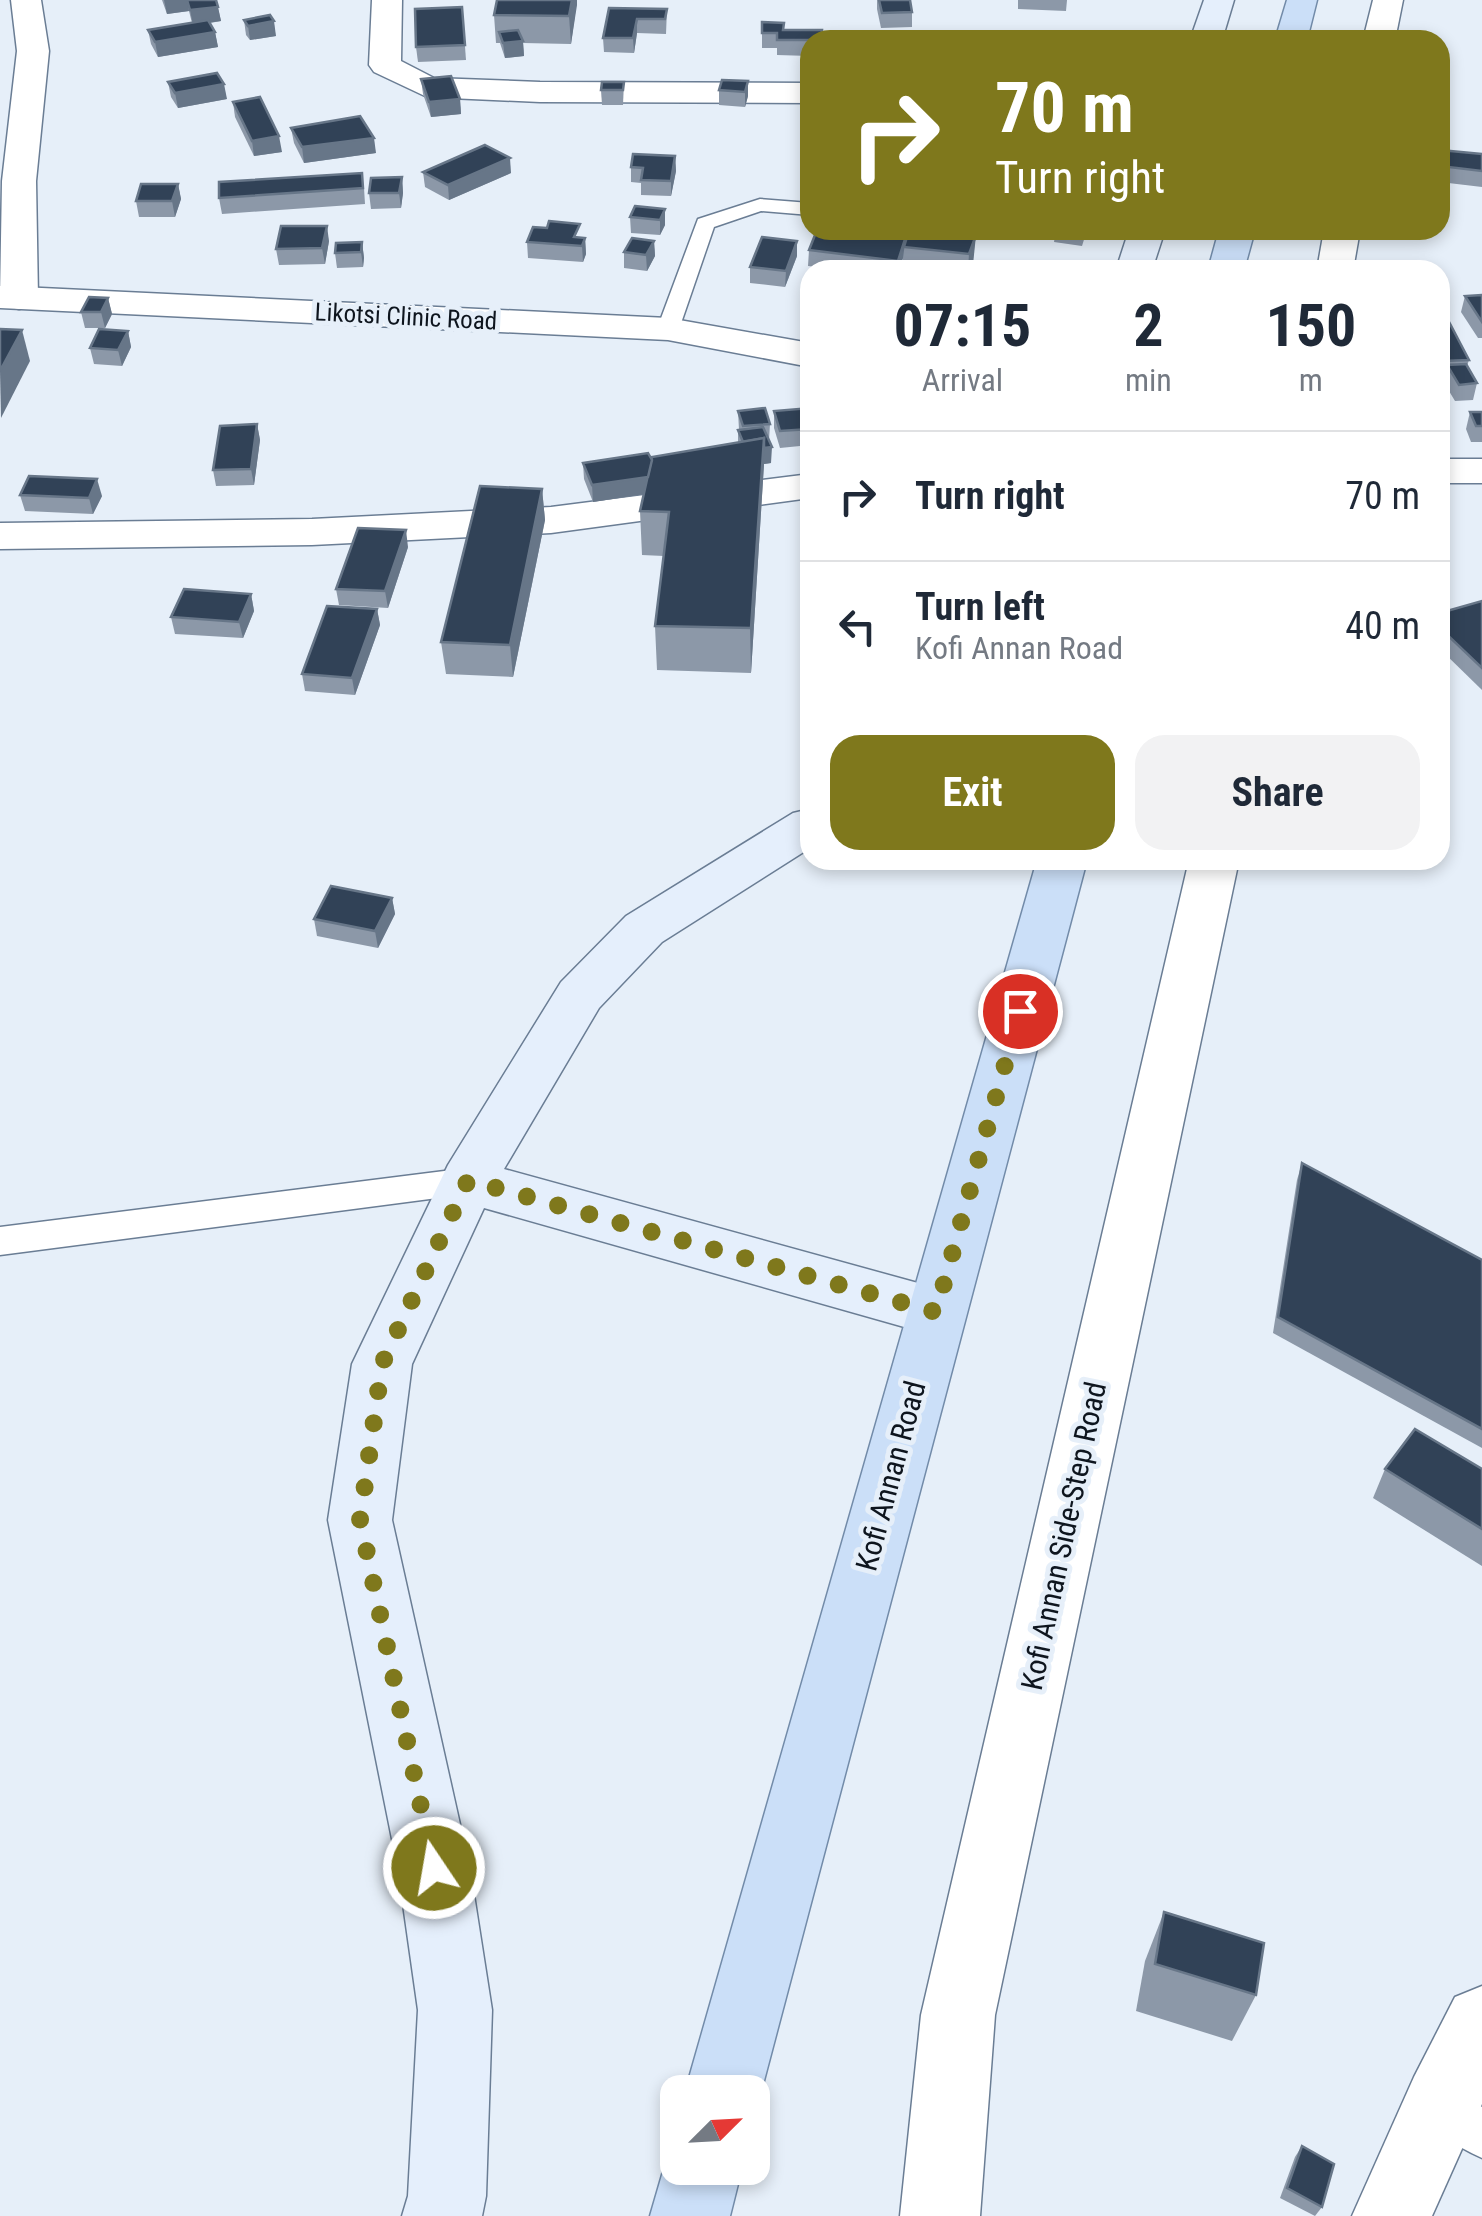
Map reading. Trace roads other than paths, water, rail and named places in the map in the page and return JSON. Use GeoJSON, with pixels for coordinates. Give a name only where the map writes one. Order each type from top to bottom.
{"type":"FeatureCollection","features":[{"type":"Feature","properties":{"kind":"main road"},"geometry":{"type":"LineString","coordinates":[[1209,30],[1219,0]]}},
{"type":"Feature","properties":{"kind":"main road"},"geometry":{"type":"LineString","coordinates":[[1294,30],[1302,0]]}},
{"type":"Feature","properties":{"kind":"main road"},"geometry":{"type":"LineString","coordinates":[[442,2216],[447,2196],[454,2010],[434,1868],[360,1520],[382,1364],[468,1180],[580,995],[644,929],[800,830]]}},
{"type":"Feature","properties":{"kind":"main road","name":"Kofi Annan Road"},"geometry":{"type":"LineString","coordinates":[[728,2075],[1059,870]]}},
{"type":"Feature","properties":{"kind":"main road"},"geometry":{"type":"LineString","coordinates":[[468,1180],[936,1312]]}},
{"type":"Feature","properties":{"kind":"main road"},"geometry":{"type":"LineString","coordinates":[[690,2216],[698,2185]]}},
{"type":"Feature","properties":{"kind":"street"},"geometry":{"type":"LineString","coordinates":[[10,297],[32,50],[26,0]]}},
{"type":"Feature","properties":{"kind":"street"},"geometry":{"type":"LineString","coordinates":[[388,0],[385,65],[428,87],[540,92],[800,93]]}},
{"type":"Feature","properties":{"kind":"street"},"geometry":{"type":"LineString","coordinates":[[1381,30],[1388,0]]}},
{"type":"Feature","properties":{"kind":"street","name":"Likotsi Clinic Road"},"geometry":{"type":"LineString","coordinates":[[10,297],[668,329],[800,354]]}},
{"type":"Feature","properties":{"kind":"street"},"geometry":{"type":"LineString","coordinates":[[1450,471],[1482,471]]}},
{"type":"Feature","properties":{"kind":"street"},"geometry":{"type":"LineString","coordinates":[[0,536],[312,532],[550,520],[800,487]]}},
{"type":"Feature","properties":{"kind":"street","name":"Kofi Annan Side-Step Road"},"geometry":{"type":"LineString","coordinates":[[940,2216],[958,2015],[1212,870]]}},
{"type":"Feature","properties":{"kind":"street"},"geometry":{"type":"LineString","coordinates":[[1392,2216],[1461,2119],[1482,2024]]}},
{"type":"Feature","properties":{"kind":"lane"},"geometry":{"type":"LineString","coordinates":[[668,329],[705,223],[760,205],[800,208]]}},
{"type":"Feature","properties":{"kind":"lane"},"geometry":{"type":"LineString","coordinates":[[0,1241],[468,1180]]}}]}
